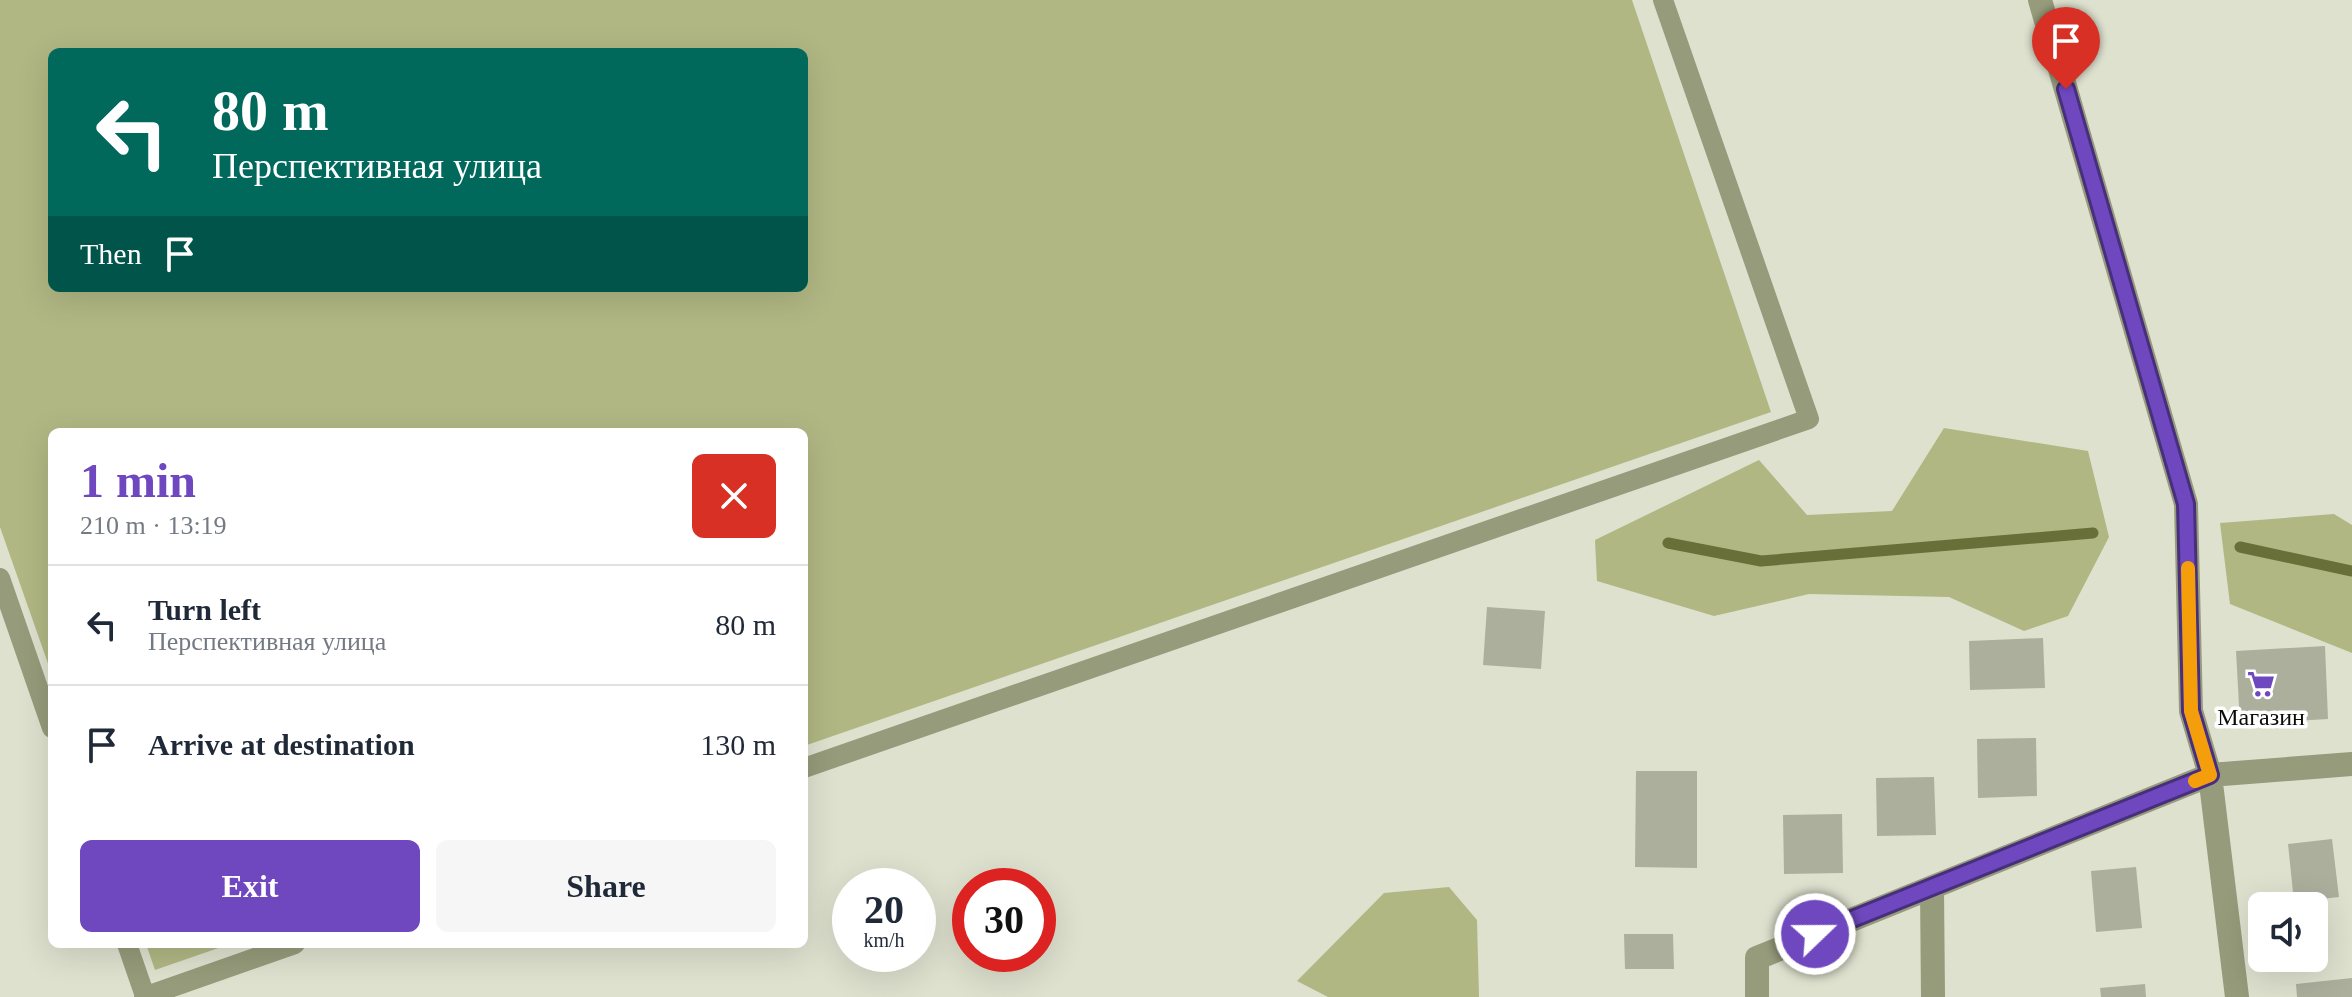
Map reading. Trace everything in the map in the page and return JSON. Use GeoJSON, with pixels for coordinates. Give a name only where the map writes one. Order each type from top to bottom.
{"type":"FeatureCollection","features":[{"type":"Feature","properties":{"kind":"street"},"geometry":{"type":"LineString","coordinates":[[2040,0],[2186,504],[2191,711],[2210,775],[2237,997]]}},
{"type":"Feature","properties":{"kind":"street"},"geometry":{"type":"LineString","coordinates":[[1757,997],[1757,958],[2210,775],[2352,764]]}},
{"type":"Feature","properties":{"kind":"street"},"geometry":{"type":"LineString","coordinates":[[1932,888],[1933,997]]}},
{"type":"Feature","properties":{"kind":"lane"},"geometry":{"type":"LineString","coordinates":[[808,767],[1809,419],[1663,0]]}},
{"type":"Feature","properties":{"kind":"lane"},"geometry":{"type":"LineString","coordinates":[[0,578],[48,716]]}},
{"type":"Feature","properties":{"kind":"lane"},"geometry":{"type":"LineString","coordinates":[[128,948],[145,996],[283,948]]}},
{"type":"Feature","properties":{"kind":"green space"},"geometry":{"type":"Polygon","coordinates":[[[0,0],[1632,0],[1771,412],[808,745],[808,428],[48,428],[48,664],[0,527],[0,0]]]}},
{"type":"Feature","properties":{"kind":"green space"},"geometry":{"type":"Polygon","coordinates":[[[1944,428],[2088,451],[2109,537],[2068,616],[2024,631],[1949,597],[1809,594],[1714,616],[1597,581],[1595,540],[1759,460],[1807,515],[1892,511],[1944,428]]]}},
{"type":"Feature","properties":{"kind":"green space"},"geometry":{"type":"Polygon","coordinates":[[[2334,514],[2352,525],[2352,653],[2230,604],[2220,523],[2334,514]]]}},
{"type":"Feature","properties":{"kind":"green space"},"geometry":{"type":"Polygon","coordinates":[[[1449,887],[1477,920],[1479,997],[1328,997],[1297,981],[1384,893],[1449,887]]]}},
{"type":"Feature","properties":{"kind":"green space"},"geometry":{"type":"Polygon","coordinates":[[[147,948],[218,948],[155,970],[147,948]]]}},
{"type":"Feature","properties":{"kind":"building"},"geometry":{"type":"Polygon","coordinates":[[[1487,607],[1545,611],[1541,669],[1483,665],[1487,607]]]}},
{"type":"Feature","properties":{"kind":"building"},"geometry":{"type":"Polygon","coordinates":[[[2043,638],[2045,688],[1970,690],[1969,641],[2043,638]]]}},
{"type":"Feature","properties":{"kind":"building"},"geometry":{"type":"Polygon","coordinates":[[[2325,646],[2328,719],[2240,724],[2236,651],[2325,646]]]}},
{"type":"Feature","properties":{"kind":"building"},"geometry":{"type":"Polygon","coordinates":[[[2036,738],[2037,796],[1978,798],[1977,739],[2036,738]]]}},
{"type":"Feature","properties":{"kind":"building"},"geometry":{"type":"Polygon","coordinates":[[[1636,771],[1697,771],[1697,868],[1635,867],[1636,771]]]}},
{"type":"Feature","properties":{"kind":"building"},"geometry":{"type":"Polygon","coordinates":[[[1934,777],[1936,835],[1877,836],[1876,778],[1934,777]]]}},
{"type":"Feature","properties":{"kind":"building"},"geometry":{"type":"Polygon","coordinates":[[[1842,814],[1843,873],[1784,874],[1783,815],[1842,814]]]}},
{"type":"Feature","properties":{"kind":"building"},"geometry":{"type":"Polygon","coordinates":[[[2332,839],[2339,897],[2328,898],[2328,892],[2293,892],[2288,844],[2332,839]]]}},
{"type":"Feature","properties":{"kind":"building"},"geometry":{"type":"Polygon","coordinates":[[[2136,867],[2142,928],[2096,932],[2091,871],[2136,867]]]}},
{"type":"Feature","properties":{"kind":"building"},"geometry":{"type":"Polygon","coordinates":[[[1624,934],[1673,934],[1674,969],[1625,969],[1624,934]]]}},
{"type":"Feature","properties":{"kind":"building"},"geometry":{"type":"Polygon","coordinates":[[[2352,978],[2352,997],[2297,997],[2296,984],[2352,978]]]}},
{"type":"Feature","properties":{"kind":"building"},"geometry":{"type":"Polygon","coordinates":[[[2145,984],[2146,997],[2101,997],[2100,988],[2145,984]]]}},
{"type":"Feature","properties":{"kind":"waterway"},"geometry":{"type":"LineString","coordinates":[[1668,543],[1761,561],[2093,533]]}},
{"type":"Feature","properties":{"kind":"waterway"},"geometry":{"type":"LineString","coordinates":[[2240,547],[2352,571]]}},
{"type":"Feature","properties":{"kind":"slow traffic"},"geometry":{"type":"LineString","coordinates":[[2188,568],[2191,711],[2210,775],[2195,781]]}},
{"type":"Feature","properties":{"kind":"place","name":"Магазин"},"geometry":{"type":"Point","coordinates":[2261,684]}},
{"type":"Feature","properties":{"kind":"route"},"geometry":{"type":"LineString","coordinates":[[1815,934],[2210,775],[2191,711],[2186,504],[2066,89]]}}]}
